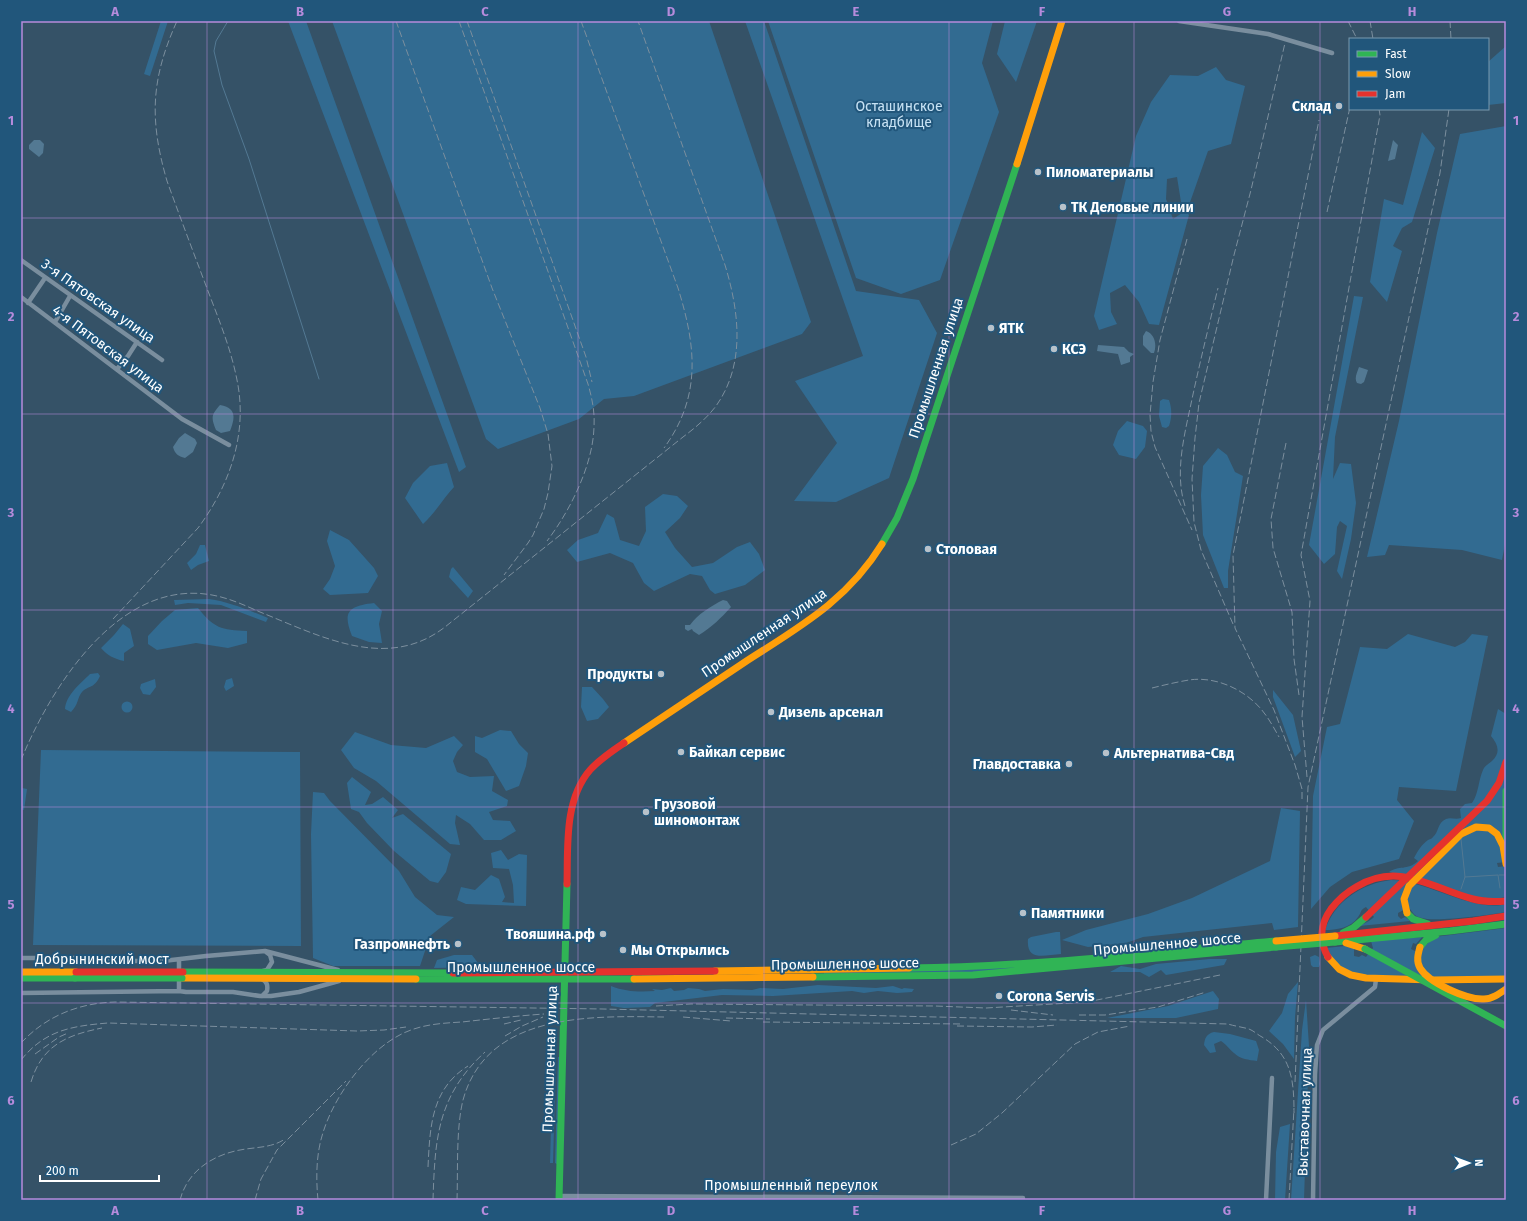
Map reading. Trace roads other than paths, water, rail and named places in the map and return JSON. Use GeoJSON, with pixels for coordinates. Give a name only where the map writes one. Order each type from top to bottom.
{"type":"FeatureCollection","features":[{"type":"Feature","properties":{"kind":"main road","name":"Промышленная улица"},"geometry":{"type":"LineString","coordinates":[[559,1198],[569,824],[578,789],[583,778],[593,766],[607,754],[832,604],[858,577],[894,525],[915,472],[1062,21]]}},
{"type":"Feature","properties":{"kind":"main road"},"geometry":{"type":"LineString","coordinates":[[1335,939],[1353,928],[1366,917],[1493,795],[1501,781],[1506,762]]}},
{"type":"Feature","properties":{"kind":"main road"},"geometry":{"type":"LineString","coordinates":[[1506,790],[1506,851]]}},
{"type":"Feature","properties":{"kind":"main road"},"geometry":{"type":"LineString","coordinates":[[1436,925],[1417,921],[1407,913],[1404,900],[1405,895],[1409,886],[1466,830],[1480,826],[1492,830],[1501,841],[1506,864]]}},
{"type":"Feature","properties":{"kind":"main road"},"geometry":{"type":"LineString","coordinates":[[1506,901],[1492,902],[1479,900],[1402,875],[1383,876],[1361,884],[1337,902],[1327,913],[1322,924],[1322,942],[1326,955],[1333,965],[1339,970],[1350,975],[1376,979],[1406,980],[1506,979]]}},
{"type":"Feature","properties":{"kind":"main road","name":"Промышленное шоссе"},"geometry":{"type":"LineString","coordinates":[[1335,939],[1506,916]]}},
{"type":"Feature","properties":{"kind":"main road","name":"Промышленное шоссе"},"geometry":{"type":"LineString","coordinates":[[182,976],[343,972],[565,973],[942,968],[1450,931],[1506,924]]}},
{"type":"Feature","properties":{"kind":"main road"},"geometry":{"type":"LineString","coordinates":[[1450,931],[1430,937],[1420,947],[1418,959],[1422,972],[1430,979],[1462,995],[1476,999],[1488,999],[1496,996],[1506,989]]}},
{"type":"Feature","properties":{"kind":"main road"},"geometry":{"type":"LineString","coordinates":[[1335,939],[1364,949],[1506,1026]]}},
{"type":"Feature","properties":{"kind":"main road","name":"Промышленное шоссе"},"geometry":{"type":"LineString","coordinates":[[262,975],[344,980],[565,980],[938,976],[1028,970],[1276,944]]}},
{"type":"Feature","properties":{"kind":"main road"},"geometry":{"type":"LineString","coordinates":[[1027,962],[1028,970]]}},
{"type":"Feature","properties":{"kind":"main road"},"geometry":{"type":"LineString","coordinates":[[808,970],[808,978]]}},
{"type":"Feature","properties":{"kind":"main road","name":"Добрынинский мост"},"geometry":{"type":"LineString","coordinates":[[21,972],[182,976]]}},
{"type":"Feature","properties":{"kind":"main road","name":"Добрынинский мост"},"geometry":{"type":"LineString","coordinates":[[21,978],[182,976]]}},
{"type":"Feature","properties":{"kind":"street"},"geometry":{"type":"LineString","coordinates":[[1179,21],[1268,34],[1332,53]]}},
{"type":"Feature","properties":{"kind":"street","name":"3-я Пятовская улица"},"geometry":{"type":"LineString","coordinates":[[21,260],[162,360]]}},
{"type":"Feature","properties":{"kind":"street"},"geometry":{"type":"LineString","coordinates":[[28,302],[45,278]]}},
{"type":"Feature","properties":{"kind":"street"},"geometry":{"type":"LineString","coordinates":[[54,322],[70,296]]}},
{"type":"Feature","properties":{"kind":"street","name":"4-я Пятовская улица"},"geometry":{"type":"LineString","coordinates":[[21,297],[182,419],[229,445]]}},
{"type":"Feature","properties":{"kind":"street"},"geometry":{"type":"LineString","coordinates":[[117,369],[137,342]]}},
{"type":"Feature","properties":{"kind":"street"},"geometry":{"type":"LineString","coordinates":[[260,996],[264,995],[268,986],[262,975],[272,962],[270,955],[265,951]]}},
{"type":"Feature","properties":{"kind":"street"},"geometry":{"type":"LineString","coordinates":[[21,958],[101,958],[127,961],[163,961],[265,951],[343,972]]}},
{"type":"Feature","properties":{"kind":"street"},"geometry":{"type":"LineString","coordinates":[[179,960],[179,991]]}},
{"type":"Feature","properties":{"kind":"street","name":"Выставочная улица"},"geometry":{"type":"LineString","coordinates":[[1313,1200],[1315,1074],[1317,1045],[1323,1030],[1375,987],[1376,979]]}},
{"type":"Feature","properties":{"kind":"street"},"geometry":{"type":"LineString","coordinates":[[21,993],[179,991],[233,992],[271,996],[299,992],[344,980]]}},
{"type":"Feature","properties":{"kind":"street"},"geometry":{"type":"LineString","coordinates":[[1266,1200],[1272,1078]]}},
{"type":"Feature","properties":{"kind":"street","name":"Промышленный переулок"},"geometry":{"type":"LineString","coordinates":[[559,1198],[1023,1198]]}},
{"type":"Feature","properties":{"kind":"waterway"},"geometry":{"type":"LineString","coordinates":[[228,21],[216,41],[214,51],[222,85],[249,159],[319,379]]}},
{"type":"Feature","properties":{"kind":"waterway"},"geometry":{"type":"LineString","coordinates":[[1461,839],[1465,877],[1461,889]]}},
{"type":"Feature","properties":{"kind":"waterway"},"geometry":{"type":"LineString","coordinates":[[1465,877],[1498,875],[1500,888]]}},
{"type":"Feature","properties":{"kind":"waterway"},"geometry":{"type":"LineString","coordinates":[[1499,875],[1506,875]]}},
{"type":"Feature","properties":{"kind":"railway"},"geometry":{"type":"LineString","coordinates":[[113,619],[198,528],[219,494],[234,458],[238,439],[240,400],[231,357],[167,181],[157,138],[155,118],[158,81],[168,42],[177,21]]}},
{"type":"Feature","properties":{"kind":"railway"},"geometry":{"type":"LineString","coordinates":[[396,21],[492,288],[540,408],[548,434],[552,466],[544,509],[533,535],[504,575]]}},
{"type":"Feature","properties":{"kind":"railway"},"geometry":{"type":"LineString","coordinates":[[459,21],[588,384],[593,405],[593,442],[585,472],[572,502],[547,541]]}},
{"type":"Feature","properties":{"kind":"railway"},"geometry":{"type":"LineString","coordinates":[[467,21],[586,357],[592,382]]}},
{"type":"Feature","properties":{"kind":"railway"},"geometry":{"type":"LineString","coordinates":[[581,21],[678,288],[689,330],[692,350],[690,390],[685,409],[676,429],[664,448]]}},
{"type":"Feature","properties":{"kind":"railway"},"geometry":{"type":"LineString","coordinates":[[21,760],[50,701],[70,671],[93,644],[119,620],[147,603],[178,594],[212,595],[236,602],[306,631],[353,645],[377,648],[400,647],[423,640],[445,627],[692,430],[705,419],[716,406],[726,390],[736,355],[737,337],[734,301],[725,265],[638,21]]}},
{"type":"Feature","properties":{"kind":"railway"},"geometry":{"type":"LineString","coordinates":[[1348,21],[1356,38]]}},
{"type":"Feature","properties":{"kind":"railway"},"geometry":{"type":"LineString","coordinates":[[1370,21],[1373,38]]}},
{"type":"Feature","properties":{"kind":"railway"},"geometry":{"type":"LineString","coordinates":[[1450,21],[1451,38]]}},
{"type":"Feature","properties":{"kind":"railway"},"geometry":{"type":"LineString","coordinates":[[1233,624],[1201,550],[1194,522],[1192,479],[1195,438],[1199,403],[1285,43]]}},
{"type":"Feature","properties":{"kind":"railway"},"geometry":{"type":"LineString","coordinates":[[1327,212],[1349,110]]}},
{"type":"Feature","properties":{"kind":"railway"},"geometry":{"type":"LineString","coordinates":[[1307,777],[1302,717],[1310,601],[1301,555],[1380,115],[1379,110]]}},
{"type":"Feature","properties":{"kind":"railway"},"geometry":{"type":"LineString","coordinates":[[1295,1082],[1308,787],[1440,173],[1449,110]]}},
{"type":"Feature","properties":{"kind":"railway"},"geometry":{"type":"LineString","coordinates":[[1302,799],[1302,789],[1295,765],[1274,710],[1235,628],[1233,555],[1319,120]]}},
{"type":"Feature","properties":{"kind":"railway"},"geometry":{"type":"LineString","coordinates":[[1187,239],[1160,340],[1153,382],[1150,415],[1151,431],[1155,447],[1192,530]]}},
{"type":"Feature","properties":{"kind":"railway"},"geometry":{"type":"LineString","coordinates":[[1185,506],[1180,480],[1182,452],[1198,371],[1218,288]]}},
{"type":"Feature","properties":{"kind":"railway"},"geometry":{"type":"LineString","coordinates":[[1286,443],[1271,519],[1273,548],[1292,612],[1294,659],[1299,695]]}},
{"type":"Feature","properties":{"kind":"railway"},"geometry":{"type":"LineString","coordinates":[[1152,688],[1199,679],[1219,682],[1238,690],[1254,702],[1266,715],[1279,737]]}},
{"type":"Feature","properties":{"kind":"railway"},"geometry":{"type":"LineString","coordinates":[[656,1006],[691,1004],[935,1006],[986,1008],[1087,1002],[1220,975]]}},
{"type":"Feature","properties":{"kind":"railway"},"geometry":{"type":"LineString","coordinates":[[1079,1015],[1105,1015],[1158,1007],[1206,992]]}},
{"type":"Feature","properties":{"kind":"railway"},"geometry":{"type":"LineString","coordinates":[[21,1043],[41,1025],[52,1018],[76,1008],[115,1002],[603,1009],[1228,1024],[1251,1030],[1272,1044],[1280,1052],[1292,1080],[1294,1113]]}},
{"type":"Feature","properties":{"kind":"railway"},"geometry":{"type":"LineString","coordinates":[[1011,1010],[1053,1015]]}},
{"type":"Feature","properties":{"kind":"railway"},"geometry":{"type":"LineString","coordinates":[[318,1200],[318,1160],[320,1144],[327,1121],[344,1089],[368,1059],[382,1047],[396,1037],[423,1026],[544,1014]]}},
{"type":"Feature","properties":{"kind":"railway"},"geometry":{"type":"LineString","coordinates":[[505,1036],[522,1026],[543,1017]]}},
{"type":"Feature","properties":{"kind":"railway"},"geometry":{"type":"LineString","coordinates":[[457,1200],[458,1136],[463,1100],[476,1071],[494,1050],[518,1035],[545,1025],[605,1017],[664,1017]]}},
{"type":"Feature","properties":{"kind":"railway"},"geometry":{"type":"LineString","coordinates":[[683,1017],[731,1021]]}},
{"type":"Feature","properties":{"kind":"railway"},"geometry":{"type":"LineString","coordinates":[[726,1018],[770,1019]]}},
{"type":"Feature","properties":{"kind":"railway"},"geometry":{"type":"LineString","coordinates":[[504,1024],[521,1020]]}},
{"type":"Feature","properties":{"kind":"railway"},"geometry":{"type":"LineString","coordinates":[[763,1022],[963,1024]]}},
{"type":"Feature","properties":{"kind":"railway"},"geometry":{"type":"LineString","coordinates":[[21,1060],[40,1042],[60,1031],[108,1023],[357,1031],[384,1030],[406,1027]]}},
{"type":"Feature","properties":{"kind":"railway"},"geometry":{"type":"LineString","coordinates":[[957,1026],[1032,1027],[1057,1025]]}},
{"type":"Feature","properties":{"kind":"railway"},"geometry":{"type":"LineString","coordinates":[[951,1145],[976,1134],[1002,1113],[1075,1044],[1098,1032],[1130,1026]]}},
{"type":"Feature","properties":{"kind":"railway"},"geometry":{"type":"LineString","coordinates":[[31,1082],[36,1069],[49,1050],[67,1038],[102,1028]]}},
{"type":"Feature","properties":{"kind":"railway"},"geometry":{"type":"LineString","coordinates":[[35,1054],[59,1037],[68,1033]]}},
{"type":"Feature","properties":{"kind":"railway"},"geometry":{"type":"LineString","coordinates":[[433,1200],[435,1157],[442,1120],[448,1102],[457,1085],[469,1068],[485,1052]]}},
{"type":"Feature","properties":{"kind":"railway"},"geometry":{"type":"LineString","coordinates":[[428,1167],[430,1138],[435,1110],[446,1086],[456,1075],[468,1066]]}},
{"type":"Feature","properties":{"kind":"railway"},"geometry":{"type":"LineString","coordinates":[[255,1200],[261,1179],[277,1150],[346,1081]]}},
{"type":"Feature","properties":{"kind":"railway"},"geometry":{"type":"LineString","coordinates":[[1289,1200],[1294,1108]]}},
{"type":"Feature","properties":{"kind":"railway"},"geometry":{"type":"LineString","coordinates":[[180,1200],[189,1180],[196,1171],[205,1164],[224,1154],[271,1145],[285,1139]]}},
{"type":"Feature","properties":{"kind":"place","name":"Склад"},"geometry":{"type":"Point","coordinates":[1339,106]}},
{"type":"Feature","properties":{"kind":"place","name":"Пиломатериалы"},"geometry":{"type":"Point","coordinates":[1038,172]}},
{"type":"Feature","properties":{"kind":"place","name":"ТК Деловые линии"},"geometry":{"type":"Point","coordinates":[1063,207]}},
{"type":"Feature","properties":{"kind":"place","name":"ЯТК"},"geometry":{"type":"Point","coordinates":[991,328]}},
{"type":"Feature","properties":{"kind":"place","name":"КСЭ"},"geometry":{"type":"Point","coordinates":[1054,349]}},
{"type":"Feature","properties":{"kind":"place","name":"Столовая"},"geometry":{"type":"Point","coordinates":[928,549]}},
{"type":"Feature","properties":{"kind":"place","name":"Продукты"},"geometry":{"type":"Point","coordinates":[661,674]}},
{"type":"Feature","properties":{"kind":"place","name":"Дизель арсенал"},"geometry":{"type":"Point","coordinates":[771,712]}},
{"type":"Feature","properties":{"kind":"place","name":"Байкал сервис"},"geometry":{"type":"Point","coordinates":[681,752]}},
{"type":"Feature","properties":{"kind":"place","name":"Альтернатива-Свд"},"geometry":{"type":"Point","coordinates":[1106,753]}},
{"type":"Feature","properties":{"kind":"place","name":"Главдоставка"},"geometry":{"type":"Point","coordinates":[1069,764]}},
{"type":"Feature","properties":{"kind":"place","name":"Грузовой шиномонтаж"},"geometry":{"type":"Point","coordinates":[646,812]}},
{"type":"Feature","properties":{"kind":"place","name":"Памятники"},"geometry":{"type":"Point","coordinates":[1023,913]}},
{"type":"Feature","properties":{"kind":"place","name":"Твояшина.рф"},"geometry":{"type":"Point","coordinates":[603,934]}},
{"type":"Feature","properties":{"kind":"place","name":"Газпромнефть"},"geometry":{"type":"Point","coordinates":[458,944]}},
{"type":"Feature","properties":{"kind":"place","name":"Мы Открылись"},"geometry":{"type":"Point","coordinates":[623,950]}},
{"type":"Feature","properties":{"kind":"place","name":"Corona Servis"},"geometry":{"type":"Point","coordinates":[999,996]}},
{"type":"Feature","properties":{"kind":"park label","name":"Осташинское кладбище"},"geometry":{"type":"Point","coordinates":[899,114]}}]}
